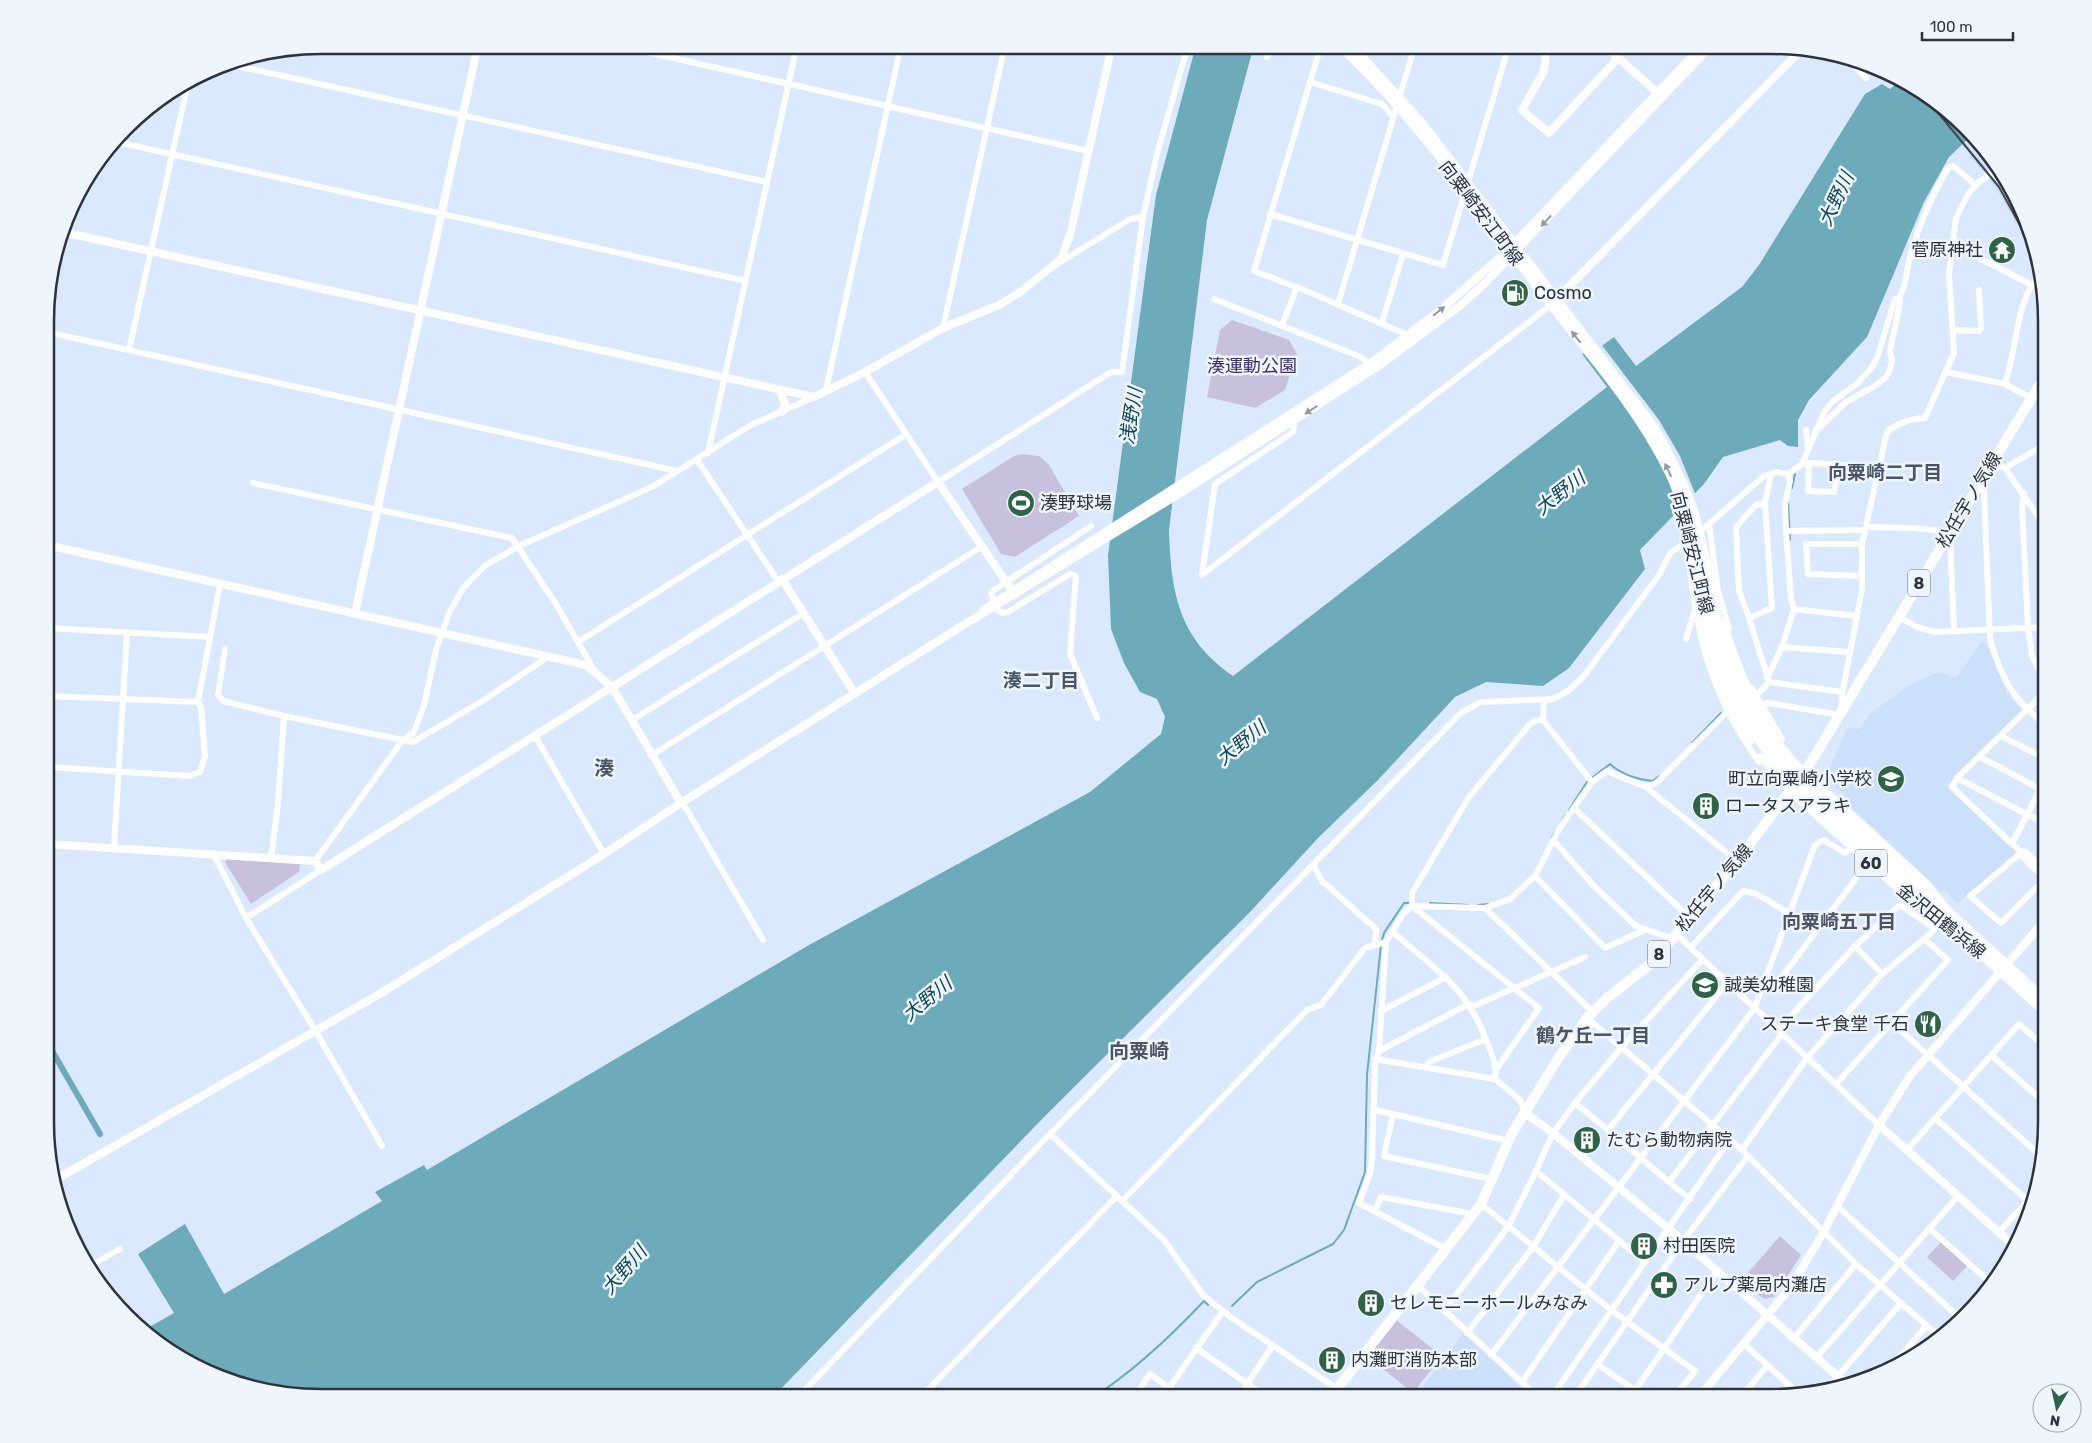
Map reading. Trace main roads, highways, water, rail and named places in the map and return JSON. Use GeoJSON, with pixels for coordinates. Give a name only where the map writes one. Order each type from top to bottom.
{"type":"FeatureCollection","features":[{"type":"Feature","properties":{"kind":"main road","name":"向粟崎安江町線"},"geometry":{"type":"LineString","coordinates":[[1348,54],[1398,102],[1465,192],[1514,249]]}},
{"type":"Feature","properties":{"kind":"main road","name":"向粟崎安江町線"},"geometry":{"type":"LineString","coordinates":[[1358,54],[1468,182],[1514,249],[1554,302],[1639,406],[1669,454],[1693,510],[1730,667],[1739,691],[1766,738],[1807,786],[1947,911]]}},
{"type":"Feature","properties":{"kind":"main road","name":"向粟崎安江町線"},"geometry":{"type":"LineString","coordinates":[[1565,316],[1657,448],[1674,482],[1685,511],[1718,658],[1736,702],[1753,733],[1791,781],[1956,931]]}},
{"type":"Feature","properties":{"kind":"main road","name":"松任宇ノ気線"},"geometry":{"type":"LineString","coordinates":[[1338,1389],[1481,1204],[1508,1141],[1559,1057],[1590,1015],[1607,998],[1654,961],[1737,861],[1804,773],[2038,389]]}},
{"type":"Feature","properties":{"kind":"main road"},"geometry":{"type":"LineString","coordinates":[[1698,565],[1698,614],[1706,643],[1727,699],[1744,730],[1764,759],[1791,791]]}},
{"type":"Feature","properties":{"kind":"main road"},"geometry":{"type":"LineString","coordinates":[[1707,572],[1745,687],[1779,742],[1804,773]]}},
{"type":"Feature","properties":{"kind":"main road","name":"金沢田鶴浜線"},"geometry":{"type":"LineString","coordinates":[[1804,773],[1925,884],[1947,911],[2038,1004]]}},
{"type":"Feature","properties":{"kind":"main road","name":"金沢田鶴浜線"},"geometry":{"type":"LineString","coordinates":[[1791,791],[1907,895],[2038,995]]}},
{"type":"Feature","properties":{"kind":"water"},"geometry":{"type":"Polygon","coordinates":[[[1194,54],[1252,54],[1207,220],[1169,530],[1172,574],[1181,612],[1200,646],[1233,676],[1607,387],[1582,354],[1599,348],[1614,337],[1636,366],[1742,287],[1759,265],[1865,94],[1882,84],[1890,89],[1895,85],[1934,109],[1967,140],[1949,157],[1924,202],[1867,337],[1809,400],[1798,420],[1798,447],[1788,446],[1780,440],[1723,457],[1704,484],[1640,550],[1645,569],[1569,668],[1543,686],[1486,682],[1455,697],[1378,780],[1318,838],[1250,912],[1045,1116],[781,1389],[303,1389],[252,1380],[219,1369],[172,1344],[150,1327],[174,1313],[138,1254],[185,1224],[224,1294],[382,1201],[375,1192],[424,1165],[427,1170],[809,945],[1090,792],[1161,734],[1165,717],[1157,699],[1140,692],[1124,663],[1111,629],[1108,555],[1156,195],[1194,54]]]}},
{"type":"Feature","properties":{"kind":"waterway"},"geometry":{"type":"LineString","coordinates":[[1792,488],[1795,474]]}},
{"type":"Feature","properties":{"kind":"waterway"},"geometry":{"type":"LineString","coordinates":[[1788,502],[1790,540]]}},
{"type":"Feature","properties":{"kind":"waterway"},"geometry":{"type":"LineString","coordinates":[[1692,743],[1721,713]]}},
{"type":"Feature","properties":{"kind":"waterway"},"geometry":{"type":"LineString","coordinates":[[1593,777],[1610,764],[1624,774],[1642,779],[1653,781],[1659,776]]}},
{"type":"Feature","properties":{"kind":"waterway"},"geometry":{"type":"LineString","coordinates":[[1569,810],[1587,782]]}},
{"type":"Feature","properties":{"kind":"waterway"},"geometry":{"type":"LineString","coordinates":[[1552,837],[1565,816]]}},
{"type":"Feature","properties":{"kind":"waterway"},"geometry":{"type":"LineString","coordinates":[[1382,940],[1384,933],[1404,903],[1411,903]]}},
{"type":"Feature","properties":{"kind":"waterway"},"geometry":{"type":"LineString","coordinates":[[1430,903],[1468,905]]}},
{"type":"Feature","properties":{"kind":"waterway"},"geometry":{"type":"LineString","coordinates":[[1478,905],[1488,904]]}},
{"type":"Feature","properties":{"kind":"waterway"},"geometry":{"type":"LineString","coordinates":[[1232,1306],[1257,1282],[1333,1244],[1344,1230],[1365,1172],[1367,1075],[1381,945]]}},
{"type":"Feature","properties":{"kind":"waterway"},"geometry":{"type":"LineString","coordinates":[[54,1054],[100,1134]]}},
{"type":"Feature","properties":{"kind":"waterway"},"geometry":{"type":"LineString","coordinates":[[1106,1389],[1151,1353],[1204,1301],[1208,1305]]}},
{"type":"Feature","properties":{"kind":"railway"},"geometry":{"type":"LineString","coordinates":[[1937,112],[1999,187],[2021,227]]}},
{"type":"Feature","properties":{"kind":"place","name":"菅原神社"},"geometry":{"type":"Point","coordinates":[2002,250]}},
{"type":"Feature","properties":{"kind":"place","name":"Cosmo"},"geometry":{"type":"Point","coordinates":[1515,293]}},
{"type":"Feature","properties":{"kind":"place","name":"湊野球場"},"geometry":{"type":"Point","coordinates":[1021,503]}},
{"type":"Feature","properties":{"kind":"place","name":"町立向粟崎小学校"},"geometry":{"type":"Point","coordinates":[1891,779]}},
{"type":"Feature","properties":{"kind":"place","name":"ロータスアラキ"},"geometry":{"type":"Point","coordinates":[1706,806]}},
{"type":"Feature","properties":{"kind":"place","name":"誠美幼稚園"},"geometry":{"type":"Point","coordinates":[1705,985]}},
{"type":"Feature","properties":{"kind":"place","name":"ステーキ食堂 千石"},"geometry":{"type":"Point","coordinates":[1928,1024]}},
{"type":"Feature","properties":{"kind":"place","name":"たむら動物病院"},"geometry":{"type":"Point","coordinates":[1587,1140]}},
{"type":"Feature","properties":{"kind":"place","name":"村田医院"},"geometry":{"type":"Point","coordinates":[1644,1246]}},
{"type":"Feature","properties":{"kind":"place","name":"アルプ薬局内灘店"},"geometry":{"type":"Point","coordinates":[1664,1285]}},
{"type":"Feature","properties":{"kind":"place","name":"セレモニーホールみなみ"},"geometry":{"type":"Point","coordinates":[1371,1303]}},
{"type":"Feature","properties":{"kind":"place","name":"内灘町消防本部"},"geometry":{"type":"Point","coordinates":[1332,1360]}},
{"type":"Feature","properties":{"kind":"district","name":"向粟崎二丁目"},"geometry":{"type":"Point","coordinates":[1885,472]}},
{"type":"Feature","properties":{"kind":"district","name":"湊二丁目"},"geometry":{"type":"Point","coordinates":[1041,680]}},
{"type":"Feature","properties":{"kind":"district","name":"湊"},"geometry":{"type":"Point","coordinates":[604,768]}},
{"type":"Feature","properties":{"kind":"district","name":"向粟崎五丁目"},"geometry":{"type":"Point","coordinates":[1839,921]}},
{"type":"Feature","properties":{"kind":"district","name":"鶴ケ丘一丁目"},"geometry":{"type":"Point","coordinates":[1593,1035]}},
{"type":"Feature","properties":{"kind":"district","name":"向粟崎"},"geometry":{"type":"Point","coordinates":[1139,1051]}},
{"type":"Feature","properties":{"kind":"water label","name":"大野川"},"geometry":{"type":"Point","coordinates":[1836,199]}},
{"type":"Feature","properties":{"kind":"water label","name":"浅野川"},"geometry":{"type":"Point","coordinates":[1131,416]}},
{"type":"Feature","properties":{"kind":"water label","name":"大野川"},"geometry":{"type":"Point","coordinates":[1560,493]}},
{"type":"Feature","properties":{"kind":"water label","name":"大野川"},"geometry":{"type":"Point","coordinates":[1241,743]}},
{"type":"Feature","properties":{"kind":"water label","name":"大野川"},"geometry":{"type":"Point","coordinates":[927,999]}},
{"type":"Feature","properties":{"kind":"water label","name":"大野川"},"geometry":{"type":"Point","coordinates":[624,1270]}},
{"type":"Feature","properties":{"kind":"park label","name":"湊運動公園"},"geometry":{"type":"Point","coordinates":[1252,366]}}]}
